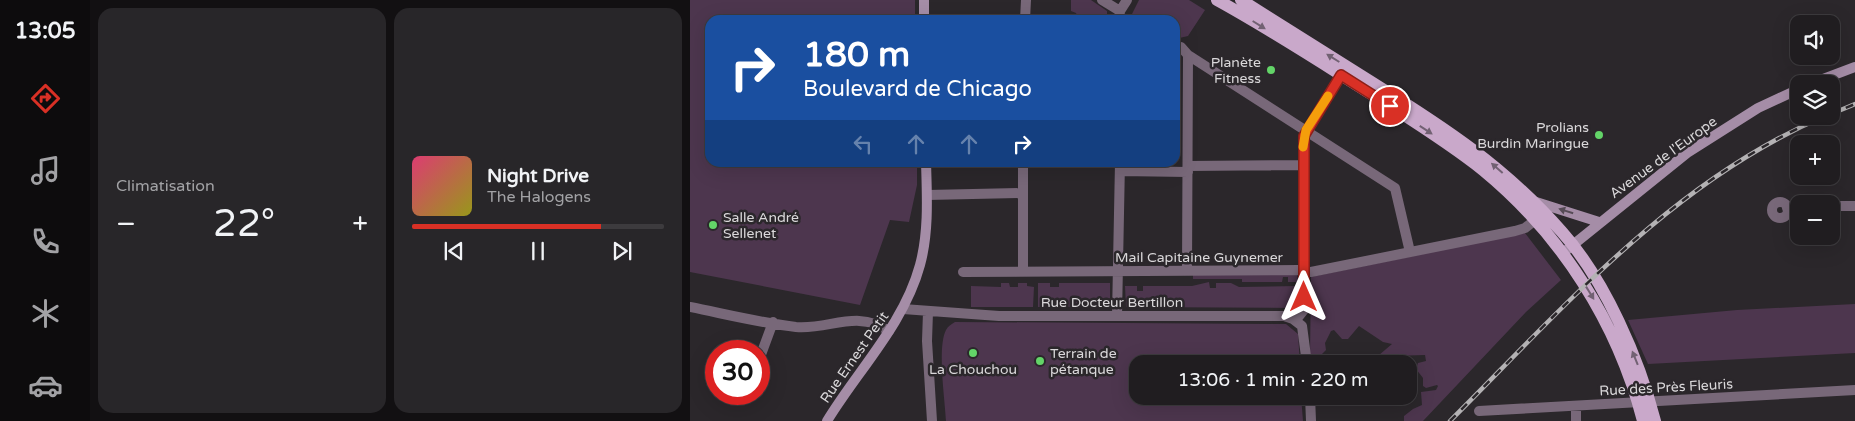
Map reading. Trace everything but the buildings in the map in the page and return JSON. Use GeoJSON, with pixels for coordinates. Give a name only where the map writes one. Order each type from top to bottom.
{"type":"FeatureCollection","features":[{"type":"Feature","properties":{"kind":"main road"},"geometry":{"type":"LineString","coordinates":[[924,0],[924,15]]}},
{"type":"Feature","properties":{"kind":"main road"},"geometry":{"type":"LineString","coordinates":[[1218,0],[1341,75],[1455,148],[1540,216],[1568,249],[1606,300],[1628,341],[1644,402],[1654,421]]}},
{"type":"Feature","properties":{"kind":"main road"},"geometry":{"type":"LineString","coordinates":[[1241,0],[1451,132],[1486,158],[1533,201],[1540,216]]}},
{"type":"Feature","properties":{"kind":"main road"},"geometry":{"type":"LineString","coordinates":[[1834,75],[1855,67]]}},
{"type":"Feature","properties":{"kind":"main road","name":"Avenue de l'Europe"},"geometry":{"type":"LineString","coordinates":[[1568,249],[1599,222],[1711,136],[1758,108],[1790,93]]}},
{"type":"Feature","properties":{"kind":"main road","name":"Rue Ernest Petit"},"geometry":{"type":"LineString","coordinates":[[827,421],[903,309],[920,265],[927,194],[926,167]]}},
{"type":"Feature","properties":{"kind":"main road"},"geometry":{"type":"LineString","coordinates":[[1533,201],[1599,222]]}},
{"type":"Feature","properties":{"kind":"main road"},"geometry":{"type":"LineString","coordinates":[[1644,402],[1644,421]]}},
{"type":"Feature","properties":{"kind":"street"},"geometry":{"type":"LineString","coordinates":[[1025,15],[1026,0]]}},
{"type":"Feature","properties":{"kind":"street"},"geometry":{"type":"LineString","coordinates":[[1102,0],[1118,15]]}},
{"type":"Feature","properties":{"kind":"street"},"geometry":{"type":"LineString","coordinates":[[1120,15],[1127,0]]}},
{"type":"Feature","properties":{"kind":"street"},"geometry":{"type":"LineString","coordinates":[[1180,47],[1395,188],[1410,252]]}},
{"type":"Feature","properties":{"kind":"street"},"geometry":{"type":"LineString","coordinates":[[1187,271],[1188,54]]}},
{"type":"Feature","properties":{"kind":"street"},"geometry":{"type":"LineString","coordinates":[[1306,355],[1304,331],[1296,320],[1304,310],[1304,136],[1341,75]]}},
{"type":"Feature","properties":{"kind":"street"},"geometry":{"type":"LineString","coordinates":[[1117,316],[1120,167],[1188,169],[1303,165]]}},
{"type":"Feature","properties":{"kind":"street"},"geometry":{"type":"LineString","coordinates":[[1023,271],[1024,167]]}},
{"type":"Feature","properties":{"kind":"street"},"geometry":{"type":"LineString","coordinates":[[927,194],[1023,193]]}},
{"type":"Feature","properties":{"kind":"street"},"geometry":{"type":"LineString","coordinates":[[1840,206],[1855,206]]}},
{"type":"Feature","properties":{"kind":"street","name":"Mail Capitaine Guynemer"},"geometry":{"type":"LineString","coordinates":[[963,272],[1312,272],[1515,231],[1525,228],[1540,216]]}},
{"type":"Feature","properties":{"kind":"street"},"geometry":{"type":"LineString","coordinates":[[690,307],[803,327],[864,320],[880,325],[889,331]]}},
{"type":"Feature","properties":{"kind":"street","name":"Rue Docteur Bertillon"},"geometry":{"type":"LineString","coordinates":[[903,309],[999,316],[1284,316],[1296,320]]}},
{"type":"Feature","properties":{"kind":"street"},"geometry":{"type":"LineString","coordinates":[[928,312],[927,341],[932,421]]}},
{"type":"Feature","properties":{"kind":"street"},"geometry":{"type":"LineString","coordinates":[[766,340],[773,322]]}},
{"type":"Feature","properties":{"kind":"street","name":"Rue des Près Fleuris"},"geometry":{"type":"LineString","coordinates":[[1479,412],[1855,390]]}},
{"type":"Feature","properties":{"kind":"street"},"geometry":{"type":"LineString","coordinates":[[1310,405],[1311,421]]}},
{"type":"Feature","properties":{"kind":"street"},"geometry":{"type":"LineString","coordinates":[[1576,406],[1576,421]]}},
{"type":"Feature","properties":{"kind":"shaded area"},"geometry":{"type":"Polygon","coordinates":[[[690,0],[915,0],[915,15],[705,15],[705,167],[917,167],[917,185],[909,222],[890,220],[860,305],[690,272],[690,0]]]}},
{"type":"Feature","properties":{"kind":"shaded area"},"geometry":{"type":"Polygon","coordinates":[[[1071,0],[1091,0],[1107,11],[1107,15],[1077,15],[1071,11],[1071,0]]]}},
{"type":"Feature","properties":{"kind":"shaded area"},"geometry":{"type":"Polygon","coordinates":[[[1139,0],[1189,0],[1205,10],[1188,36],[1180,38],[1180,15],[1132,15],[1139,0]]]}},
{"type":"Feature","properties":{"kind":"shaded area"},"geometry":{"type":"Polygon","coordinates":[[[1525,233],[1561,280],[1526,312],[1423,421],[1404,421],[1404,416],[1422,405],[1421,392],[1436,390],[1438,386],[1426,388],[1423,386],[1423,378],[1417,370],[1417,366],[1418,363],[1426,361],[1425,355],[1379,355],[1392,344],[1383,342],[1359,326],[1348,339],[1342,339],[1334,330],[1331,331],[1325,343],[1326,350],[1322,354],[1310,355],[1311,277],[1525,233]]]}},
{"type":"Feature","properties":{"kind":"shaded area"},"geometry":{"type":"Polygon","coordinates":[[[1193,273],[1297,274],[1298,282],[1288,282],[1288,277],[1283,277],[1282,282],[1242,282],[1242,279],[1193,279],[1193,273]]]}},
{"type":"Feature","properties":{"kind":"shaded area"},"geometry":{"type":"Polygon","coordinates":[[[1209,282],[1210,288],[1216,288],[1216,283],[1231,283],[1239,287],[1297,286],[1298,308],[1126,307],[1125,286],[1137,286],[1137,291],[1143,291],[1143,286],[1192,286],[1209,282]]]}},
{"type":"Feature","properties":{"kind":"shaded area"},"geometry":{"type":"Polygon","coordinates":[[[1001,283],[1009,283],[1010,287],[1018,287],[1018,283],[1027,283],[1027,286],[1034,287],[1033,307],[971,307],[971,286],[1001,287],[1001,283]]]}},
{"type":"Feature","properties":{"kind":"shaded area"},"geometry":{"type":"Polygon","coordinates":[[[1038,283],[1050,283],[1050,287],[1059,287],[1059,283],[1110,283],[1110,307],[1038,307],[1038,283]]]}},
{"type":"Feature","properties":{"kind":"shaded area"},"geometry":{"type":"Polygon","coordinates":[[[1855,304],[1855,353],[1648,364],[1628,320],[1737,310],[1855,304]]]}},
{"type":"Feature","properties":{"kind":"shaded area"},"geometry":{"type":"Polygon","coordinates":[[[955,322],[1286,324],[1298,334],[1299,355],[1129,355],[1129,405],[1302,405],[1303,421],[946,421],[942,348],[943,338],[949,326],[955,322]]]}},
{"type":"Feature","properties":{"kind":"railway"},"geometry":{"type":"LineString","coordinates":[[1840,110],[1855,104]]}},
{"type":"Feature","properties":{"kind":"railway"},"geometry":{"type":"LineString","coordinates":[[1450,421],[1579,291],[1670,211],[1718,175],[1770,143],[1807,125]]}},
{"type":"Feature","properties":{"kind":"slow traffic"},"geometry":{"type":"LineString","coordinates":[[1303,147],[1306,130],[1328,96]]}},
{"type":"Feature","properties":{"kind":"place","name":"Planète Fitness"},"geometry":{"type":"Point","coordinates":[1271,70]}},
{"type":"Feature","properties":{"kind":"place","name":"Prolians Burdin Maringue"},"geometry":{"type":"Point","coordinates":[1599,135]}},
{"type":"Feature","properties":{"kind":"place","name":"Salle André Sellenet"},"geometry":{"type":"Point","coordinates":[713,225]}},
{"type":"Feature","properties":{"kind":"place","name":"La Chouchou"},"geometry":{"type":"Point","coordinates":[973,353]}},
{"type":"Feature","properties":{"kind":"place","name":"Terrain de pétanque"},"geometry":{"type":"Point","coordinates":[1040,361]}},
{"type":"Feature","properties":{"kind":"route"},"geometry":{"type":"LineString","coordinates":[[1304,297],[1304,136],[1306,130],[1341,75],[1390,106]]}}]}
